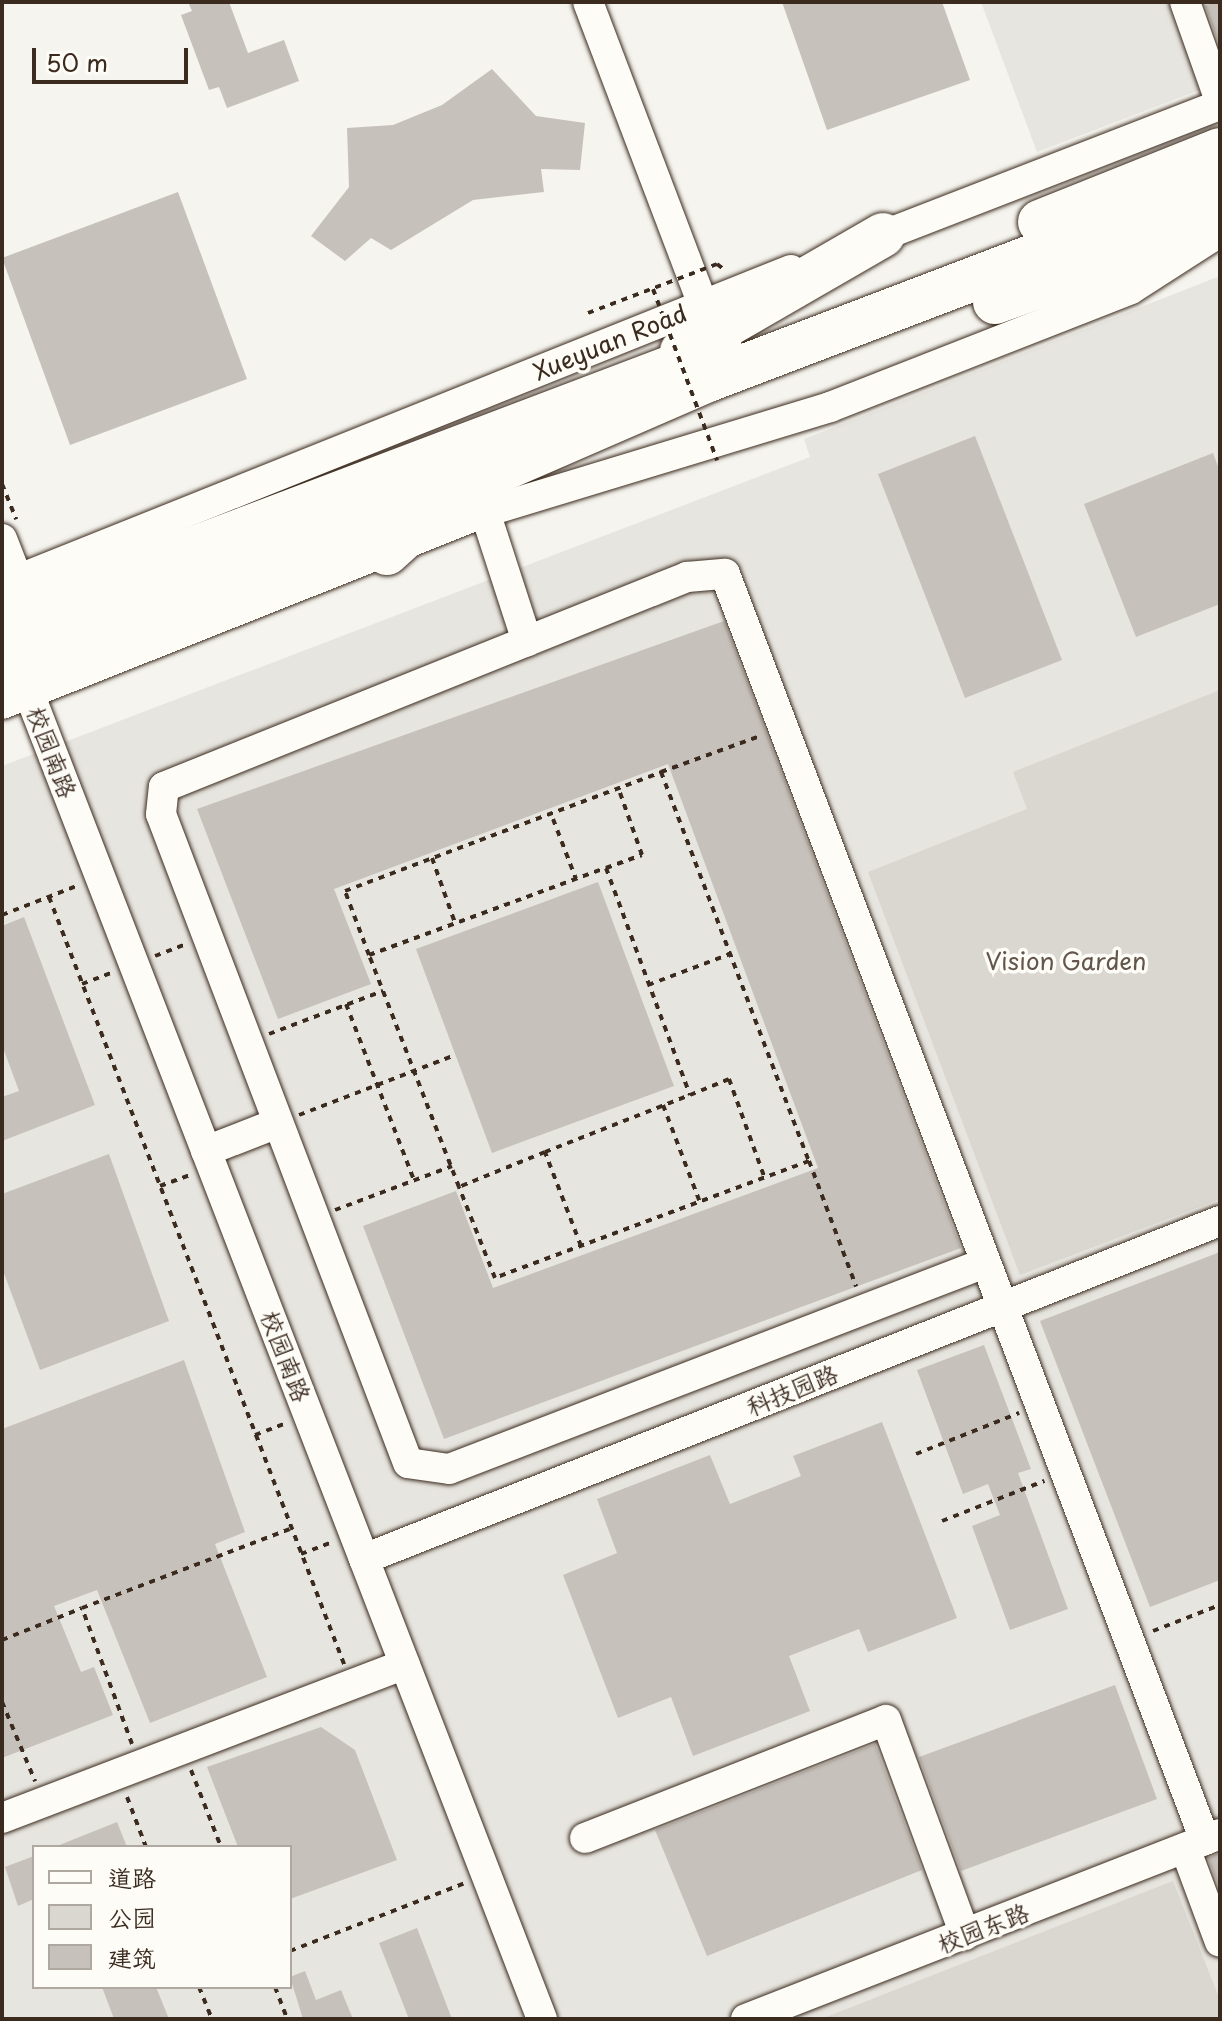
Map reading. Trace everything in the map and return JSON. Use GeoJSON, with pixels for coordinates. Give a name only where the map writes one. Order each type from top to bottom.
{"type":"FeatureCollection","features":[{"type":"Feature","properties":{"kind":"highway","name":"Xueyuan Road"},"geometry":{"type":"LineString","coordinates":[[2,621],[645,372],[733,345],[1220,150]]}},
{"type":"Feature","properties":{"kind":"highway"},"geometry":{"type":"LineString","coordinates":[[11,688],[471,500],[708,380],[1220,185]]}},
{"type":"Feature","properties":{"kind":"highway"},"geometry":{"type":"LineString","coordinates":[[708,380],[822,364],[1220,221]]}},
{"type":"Feature","properties":{"kind":"highway"},"geometry":{"type":"LineString","coordinates":[[645,372],[883,235]]}},
{"type":"Feature","properties":{"kind":"highway"},"geometry":{"type":"LineString","coordinates":[[266,483],[322,495]]}},
{"type":"Feature","properties":{"kind":"highway"},"geometry":{"type":"LineString","coordinates":[[387,553],[471,500]]}},
{"type":"Feature","properties":{"kind":"street"},"geometry":{"type":"LineString","coordinates":[[588,2],[703,304]]}},
{"type":"Feature","properties":{"kind":"street"},"geometry":{"type":"LineString","coordinates":[[1185,2],[1220,103]]}},
{"type":"Feature","properties":{"kind":"street","name":"Xueyuan Road"},"geometry":{"type":"LineString","coordinates":[[10,583],[266,483],[703,304],[1220,103]]}},
{"type":"Feature","properties":{"kind":"street"},"geometry":{"type":"LineString","coordinates":[[527,641],[471,500],[830,407],[1131,289],[1220,232]]}},
{"type":"Feature","properties":{"kind":"street"},"geometry":{"type":"LineString","coordinates":[[2,539],[10,583]]}},
{"type":"Feature","properties":{"kind":"street"},"geometry":{"type":"LineString","coordinates":[[11,688],[387,553]]}},
{"type":"Feature","properties":{"kind":"street"},"geometry":{"type":"LineString","coordinates":[[985,1263],[449,1469],[408,1463],[314,1218],[288,1119],[248,1043],[161,814],[164,787],[687,577],[725,574],[1040,1405],[1203,1841],[1220,1942]]}},
{"type":"Feature","properties":{"kind":"street","name":"校园南路"},"geometry":{"type":"LineString","coordinates":[[11,688],[100,877],[542,2019]]}},
{"type":"Feature","properties":{"kind":"street"},"geometry":{"type":"LineString","coordinates":[[210,1160],[288,1119]]}},
{"type":"Feature","properties":{"kind":"street","name":"科技园路"},"geometry":{"type":"LineString","coordinates":[[364,1559],[1220,1221]]}},
{"type":"Feature","properties":{"kind":"street"},"geometry":{"type":"LineString","coordinates":[[2,1818],[405,1664]]}},
{"type":"Feature","properties":{"kind":"street"},"geometry":{"type":"LineString","coordinates":[[585,1838],[886,1720],[965,1935]]}},
{"type":"Feature","properties":{"kind":"street","name":"校园东路"},"geometry":{"type":"LineString","coordinates":[[746,2019],[1203,1841]]}},
{"type":"Feature","properties":{"kind":"path"},"geometry":{"type":"LineString","coordinates":[[588,313],[717,264]]}},
{"type":"Feature","properties":{"kind":"path"},"geometry":{"type":"LineString","coordinates":[[653,289],[717,460]]}},
{"type":"Feature","properties":{"kind":"path"},"geometry":{"type":"LineString","coordinates":[[783,728],[345,891],[495,1278],[809,1161]]}},
{"type":"Feature","properties":{"kind":"path"},"geometry":{"type":"LineString","coordinates":[[661,772],[865,1309]]}},
{"type":"Feature","properties":{"kind":"path"},"geometry":{"type":"LineString","coordinates":[[369,955],[642,855],[620,793]]}},
{"type":"Feature","properties":{"kind":"path"},"geometry":{"type":"LineString","coordinates":[[553,819],[576,879]]}},
{"type":"Feature","properties":{"kind":"path"},"geometry":{"type":"LineString","coordinates":[[432,858],[455,923]]}},
{"type":"Feature","properties":{"kind":"path"},"geometry":{"type":"LineString","coordinates":[[606,868],[690,1095]]}},
{"type":"Feature","properties":{"kind":"path"},"geometry":{"type":"LineString","coordinates":[[2,915],[100,877]]}},
{"type":"Feature","properties":{"kind":"path"},"geometry":{"type":"LineString","coordinates":[[49,897],[352,1685]]}},
{"type":"Feature","properties":{"kind":"path"},"geometry":{"type":"LineString","coordinates":[[648,985],[730,954]]}},
{"type":"Feature","properties":{"kind":"path"},"geometry":{"type":"LineString","coordinates":[[248,1043],[383,991]]}},
{"type":"Feature","properties":{"kind":"path"},"geometry":{"type":"LineString","coordinates":[[346,1004],[414,1180]]}},
{"type":"Feature","properties":{"kind":"path"},"geometry":{"type":"LineString","coordinates":[[288,1119],[455,1055]]}},
{"type":"Feature","properties":{"kind":"path"},"geometry":{"type":"LineString","coordinates":[[459,1187],[729,1079],[765,1177]]}},
{"type":"Feature","properties":{"kind":"path"},"geometry":{"type":"LineString","coordinates":[[663,1105],[700,1201]]}},
{"type":"Feature","properties":{"kind":"path"},"geometry":{"type":"LineString","coordinates":[[545,1152],[581,1246]]}},
{"type":"Feature","properties":{"kind":"path"},"geometry":{"type":"LineString","coordinates":[[160,1186],[210,1160]]}},
{"type":"Feature","properties":{"kind":"path"},"geometry":{"type":"LineString","coordinates":[[314,1218],[452,1166]]}},
{"type":"Feature","properties":{"kind":"path"},"geometry":{"type":"LineString","coordinates":[[916,1454],[1040,1405]]}},
{"type":"Feature","properties":{"kind":"path"},"geometry":{"type":"LineString","coordinates":[[255,1435],[309,1416]]}},
{"type":"Feature","properties":{"kind":"path"},"geometry":{"type":"LineString","coordinates":[[942,1521],[1065,1473]]}},
{"type":"Feature","properties":{"kind":"path"},"geometry":{"type":"LineString","coordinates":[[2,1640],[291,1529]]}},
{"type":"Feature","properties":{"kind":"path"},"geometry":{"type":"LineString","coordinates":[[301,1554],[334,1542]]}},
{"type":"Feature","properties":{"kind":"path"},"geometry":{"type":"LineString","coordinates":[[1128,1640],[1220,1605]]}},
{"type":"Feature","properties":{"kind":"path"},"geometry":{"type":"LineString","coordinates":[[82,1608],[129,1770],[146,1845]]}},
{"type":"Feature","properties":{"kind":"path"},"geometry":{"type":"LineString","coordinates":[[2,1702],[43,1802]]}},
{"type":"Feature","properties":{"kind":"path"},"geometry":{"type":"LineString","coordinates":[[183,1749],[220,1845]]}},
{"type":"Feature","properties":{"kind":"path"},"geometry":{"type":"LineString","coordinates":[[292,1950],[487,1875]]}},
{"type":"Feature","properties":{"kind":"path"},"geometry":{"type":"LineString","coordinates":[[201,1989],[212,2019]]}},
{"type":"Feature","properties":{"kind":"path"},"geometry":{"type":"LineString","coordinates":[[276,1989],[287,2019]]}},
{"type":"Feature","properties":{"kind":"shaded area"},"geometry":{"type":"Polygon","coordinates":[[[981,2],[1220,2],[1220,82],[1037,152],[981,2]]]}},
{"type":"Feature","properties":{"kind":"shaded area"},"geometry":{"type":"Polygon","coordinates":[[[1220,276],[1220,2019],[2,2019],[2,766],[810,457],[804,439],[1220,276]]]}},
{"type":"Feature","properties":{"kind":"green space","name":"Vision Garden"},"geometry":{"type":"Polygon","coordinates":[[[1220,690],[1220,1199],[1020,1275],[868,872],[1027,809],[1013,772],[1220,690]]]}},
{"type":"Feature","properties":{"kind":"green space"},"geometry":{"type":"Polygon","coordinates":[[[1173,1881],[1220,2000],[1220,2019],[821,2019],[1173,1881]]]}},
{"type":"Feature","properties":{"kind":"building"},"geometry":{"type":"Polygon","coordinates":[[[188,2],[229,2],[248,53],[284,40],[299,81],[227,108],[219,87],[209,90],[181,15],[192,11],[188,2]]]}},
{"type":"Feature","properties":{"kind":"building"},"geometry":{"type":"Polygon","coordinates":[[[782,2],[942,2],[970,80],[827,130],[782,2]]]}},
{"type":"Feature","properties":{"kind":"building"},"geometry":{"type":"Polygon","coordinates":[[[1220,2],[1220,47],[1205,5],[1220,2]]]}},
{"type":"Feature","properties":{"kind":"building"},"geometry":{"type":"Polygon","coordinates":[[[492,69],[536,116],[585,123],[580,170],[541,169],[544,192],[473,200],[391,250],[371,238],[345,261],[311,236],[349,187],[347,128],[393,125],[442,105],[492,69]]]}},
{"type":"Feature","properties":{"kind":"building"},"geometry":{"type":"Polygon","coordinates":[[[178,192],[247,379],[70,445],[2,258],[178,192]]]}},
{"type":"Feature","properties":{"kind":"building"},"geometry":{"type":"Polygon","coordinates":[[[975,436],[1062,660],[965,698],[878,474],[975,436]]]}},
{"type":"Feature","properties":{"kind":"building"},"geometry":{"type":"Polygon","coordinates":[[[1213,453],[1220,472],[1220,604],[1136,637],[1084,504],[1213,453]]]}},
{"type":"Feature","properties":{"kind":"building"},"geometry":{"type":"Polygon","coordinates":[[[724,621],[961,1248],[444,1439],[363,1226],[456,1191],[493,1288],[818,1168],[668,764],[334,889],[371,984],[278,1019],[197,809],[724,621]]]}},
{"type":"Feature","properties":{"kind":"building"},"geometry":{"type":"Polygon","coordinates":[[[598,882],[674,1086],[492,1153],[416,949],[598,882]]]}},
{"type":"Feature","properties":{"kind":"building"},"geometry":{"type":"Polygon","coordinates":[[[24,917],[95,1105],[2,1141],[2,1097],[19,1091],[2,1045],[2,926],[24,917]]]}},
{"type":"Feature","properties":{"kind":"building"},"geometry":{"type":"Polygon","coordinates":[[[109,1154],[169,1321],[40,1370],[2,1268],[2,1194],[109,1154]]]}},
{"type":"Feature","properties":{"kind":"building"},"geometry":{"type":"Polygon","coordinates":[[[1220,1252],[1220,1580],[1150,1607],[1040,1321],[1220,1252]]]}},
{"type":"Feature","properties":{"kind":"building"},"geometry":{"type":"Polygon","coordinates":[[[984,1345],[1031,1469],[1018,1473],[1068,1609],[1010,1630],[972,1526],[1000,1515],[988,1484],[963,1494],[917,1370],[984,1345]]]}},
{"type":"Feature","properties":{"kind":"building"},"geometry":{"type":"Polygon","coordinates":[[[184,1360],[245,1532],[215,1544],[267,1677],[150,1723],[97,1590],[54,1606],[81,1672],[94,1667],[113,1715],[2,1758],[2,1429],[184,1360]]]}},
{"type":"Feature","properties":{"kind":"building"},"geometry":{"type":"Polygon","coordinates":[[[882,1422],[957,1618],[868,1652],[859,1629],[789,1656],[810,1711],[693,1756],[671,1697],[618,1718],[563,1575],[617,1553],[597,1499],[710,1455],[730,1504],[801,1476],[793,1456],[882,1422]]]}},
{"type":"Feature","properties":{"kind":"building"},"geometry":{"type":"Polygon","coordinates":[[[1115,1685],[1157,1799],[961,1871],[919,1757],[1115,1685]]]}},
{"type":"Feature","properties":{"kind":"building"},"geometry":{"type":"Polygon","coordinates":[[[321,1727],[355,1750],[397,1860],[292,1898],[292,1845],[237,1845],[207,1767],[321,1727]]]}},
{"type":"Feature","properties":{"kind":"building"},"geometry":{"type":"Polygon","coordinates":[[[875,1744],[922,1870],[707,1956],[655,1830],[875,1744]]]}},
{"type":"Feature","properties":{"kind":"building"},"geometry":{"type":"Polygon","coordinates":[[[117,1822],[126,1845],[60,1845],[117,1822]]]}},
{"type":"Feature","properties":{"kind":"building"},"geometry":{"type":"Polygon","coordinates":[[[1220,1853],[1220,1890],[1208,1858],[1220,1853]]]}},
{"type":"Feature","properties":{"kind":"building"},"geometry":{"type":"Polygon","coordinates":[[[32,1857],[32,1900],[18,1906],[5,1867],[32,1857]]]}},
{"type":"Feature","properties":{"kind":"building"},"geometry":{"type":"Polygon","coordinates":[[[417,1928],[452,2019],[409,2019],[379,1943],[417,1928]]]}},
{"type":"Feature","properties":{"kind":"building"},"geometry":{"type":"Polygon","coordinates":[[[305,1971],[316,2000],[341,1990],[353,2019],[303,2019],[292,1976],[305,1971]]]}},
{"type":"Feature","properties":{"kind":"building"},"geometry":{"type":"Polygon","coordinates":[[[103,1989],[157,1989],[169,2019],[114,2019],[103,1989]]]}}]}
